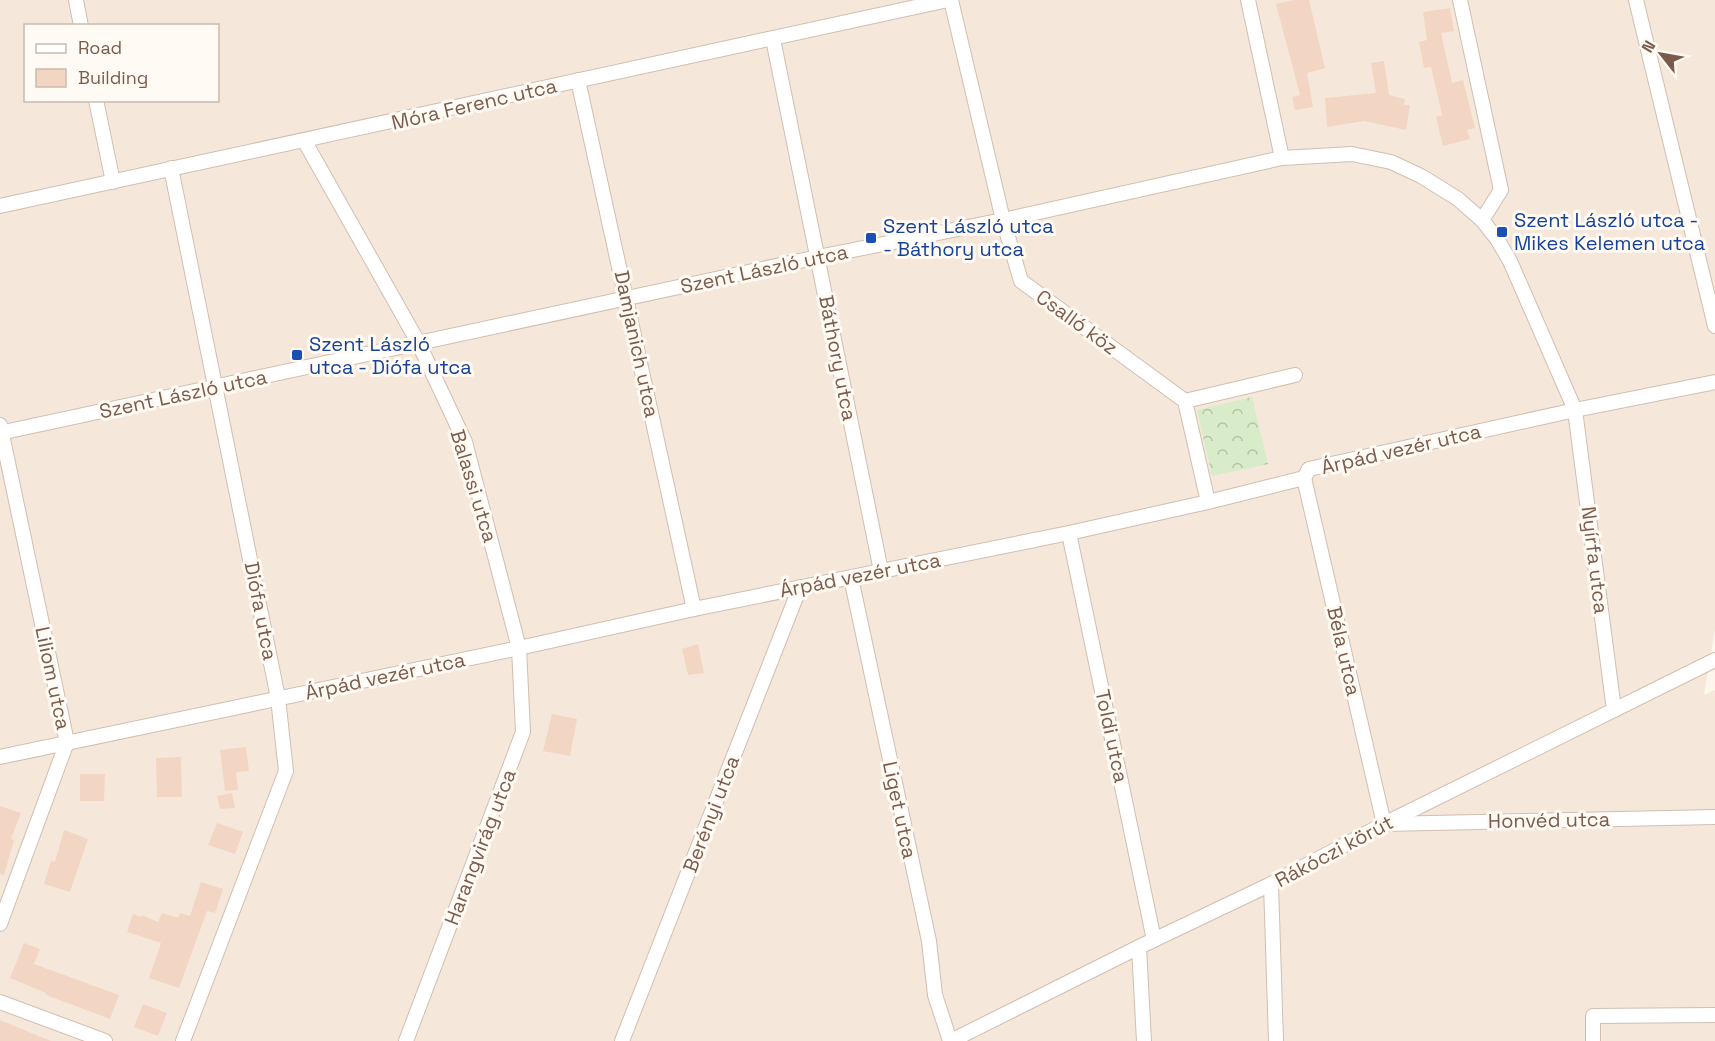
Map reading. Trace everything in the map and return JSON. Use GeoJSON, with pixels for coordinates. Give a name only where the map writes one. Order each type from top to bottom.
{"type":"FeatureCollection","features":[{"type":"Feature","properties":{"kind":"street"},"geometry":{"type":"LineString","coordinates":[[76,0],[81,24]]}},
{"type":"Feature","properties":{"kind":"street","name":"Móra Ferenc utca"},"geometry":{"type":"LineString","coordinates":[[0,206],[171,168],[305,142],[949,0]]}},
{"type":"Feature","properties":{"kind":"street","name":"Csalló köz"},"geometry":{"type":"LineString","coordinates":[[949,0],[1003,220],[1021,281],[1185,401]]}},
{"type":"Feature","properties":{"kind":"street"},"geometry":{"type":"LineString","coordinates":[[1248,0],[1282,158]]}},
{"type":"Feature","properties":{"kind":"street"},"geometry":{"type":"LineString","coordinates":[[1460,0],[1501,190],[1482,220]]}},
{"type":"Feature","properties":{"kind":"street"},"geometry":{"type":"LineString","coordinates":[[1636,0],[1715,326]]}},
{"type":"Feature","properties":{"kind":"street","name":"Báthory utca"},"geometry":{"type":"LineString","coordinates":[[773,39],[881,571]]}},
{"type":"Feature","properties":{"kind":"street","name":"Damjanich utca"},"geometry":{"type":"LineString","coordinates":[[578,80],[694,609]]}},
{"type":"Feature","properties":{"kind":"street"},"geometry":{"type":"LineString","coordinates":[[96,102],[113,182]]}},
{"type":"Feature","properties":{"kind":"street","name":"Balassi utca"},"geometry":{"type":"LineString","coordinates":[[305,142],[418,342],[465,442],[519,648]]}},
{"type":"Feature","properties":{"kind":"street","name":"Szent László utca"},"geometry":{"type":"LineString","coordinates":[[1,430],[216,388],[418,342],[1003,220],[1282,158],[1352,154],[1391,162],[1458,199],[1482,220],[1510,261],[1575,410]]}},
{"type":"Feature","properties":{"kind":"street","name":"Diófa utca"},"geometry":{"type":"LineString","coordinates":[[171,168],[278,698],[286,771],[183,1041]]}},
{"type":"Feature","properties":{"kind":"street"},"geometry":{"type":"LineString","coordinates":[[1208,502],[1185,401],[1295,375]]}},
{"type":"Feature","properties":{"kind":"street","name":"Árpád vezér utca"},"geometry":{"type":"LineString","coordinates":[[0,757],[694,609],[1070,533],[1304,478],[1309,469],[1575,410],[1715,382]]}},
{"type":"Feature","properties":{"kind":"street","name":"Nyírfa utca"},"geometry":{"type":"LineString","coordinates":[[1575,410],[1614,710]]}},
{"type":"Feature","properties":{"kind":"street","name":"Liliom utca"},"geometry":{"type":"LineString","coordinates":[[0,924],[67,742],[1,430]]}},
{"type":"Feature","properties":{"kind":"street","name":"Béla utca"},"geometry":{"type":"LineString","coordinates":[[1304,478],[1384,824]]}},
{"type":"Feature","properties":{"kind":"street","name":"Toldi utca"},"geometry":{"type":"LineString","coordinates":[[1070,533],[1154,940]]}},
{"type":"Feature","properties":{"kind":"street","name":"Liget utca"},"geometry":{"type":"LineString","coordinates":[[851,578],[929,941],[935,995],[951,1041]]}},
{"type":"Feature","properties":{"kind":"street","name":"Berényi utca"},"geometry":{"type":"LineString","coordinates":[[622,1041],[801,587]]}},
{"type":"Feature","properties":{"kind":"street","name":"Harangvirág utca"},"geometry":{"type":"LineString","coordinates":[[405,1041],[524,732],[519,648]]}},
{"type":"Feature","properties":{"kind":"street","name":"Rákóczi körút"},"geometry":{"type":"LineString","coordinates":[[951,1041],[1139,947],[1271,885],[1384,824],[1715,660]]}},
{"type":"Feature","properties":{"kind":"street","name":"Honvéd utca"},"geometry":{"type":"LineString","coordinates":[[1384,824],[1715,816]]}},
{"type":"Feature","properties":{"kind":"street"},"geometry":{"type":"LineString","coordinates":[[1271,885],[1276,1041]]}},
{"type":"Feature","properties":{"kind":"street"},"geometry":{"type":"LineString","coordinates":[[1139,947],[1144,1041]]}},
{"type":"Feature","properties":{"kind":"street"},"geometry":{"type":"LineString","coordinates":[[0,1002],[105,1041]]}},
{"type":"Feature","properties":{"kind":"street"},"geometry":{"type":"LineString","coordinates":[[1593,1041],[1593,1016],[1715,1016]]}},
{"type":"Feature","properties":{"kind":"shaded area"},"geometry":{"type":"Polygon","coordinates":[[[0,0],[1715,0],[1715,629],[1704,695],[1715,690],[1715,1041],[0,1041],[0,0]]]}},
{"type":"Feature","properties":{"kind":"green space"},"geometry":{"type":"Polygon","coordinates":[[[1252,397],[1268,464],[1212,476],[1197,410],[1252,397]]]}},
{"type":"Feature","properties":{"kind":"building"},"geometry":{"type":"Polygon","coordinates":[[[1294,0],[1309,0],[1325,68],[1307,73],[1313,107],[1295,110],[1292,97],[1300,95],[1276,4],[1294,0]]]}},
{"type":"Feature","properties":{"kind":"building"},"geometry":{"type":"Polygon","coordinates":[[[1450,8],[1454,31],[1441,33],[1452,83],[1463,80],[1475,128],[1467,130],[1470,139],[1443,146],[1436,117],[1442,115],[1431,67],[1424,68],[1419,42],[1427,40],[1423,12],[1450,8]]]}},
{"type":"Feature","properties":{"kind":"building"},"geometry":{"type":"Polygon","coordinates":[[[1384,61],[1389,95],[1405,99],[1404,105],[1410,105],[1406,130],[1364,121],[1327,127],[1325,98],[1376,93],[1371,63],[1384,61]]]}},
{"type":"Feature","properties":{"kind":"building"},"geometry":{"type":"Polygon","coordinates":[[[698,644],[704,673],[688,675],[682,649],[698,644]]]}},
{"type":"Feature","properties":{"kind":"building"},"geometry":{"type":"Polygon","coordinates":[[[552,714],[577,719],[570,756],[543,751],[552,714]]]}},
{"type":"Feature","properties":{"kind":"building"},"geometry":{"type":"Polygon","coordinates":[[[246,747],[249,771],[236,772],[238,790],[225,791],[220,750],[246,747]]]}},
{"type":"Feature","properties":{"kind":"building"},"geometry":{"type":"Polygon","coordinates":[[[181,757],[182,797],[157,797],[156,758],[181,757]]]}},
{"type":"Feature","properties":{"kind":"building"},"geometry":{"type":"Polygon","coordinates":[[[80,774],[105,774],[104,801],[80,801],[80,774]]]}},
{"type":"Feature","properties":{"kind":"building"},"geometry":{"type":"Polygon","coordinates":[[[232,793],[235,808],[220,809],[217,796],[232,793]]]}},
{"type":"Feature","properties":{"kind":"building"},"geometry":{"type":"Polygon","coordinates":[[[0,806],[21,813],[11,839],[14,840],[4,875],[0,874],[0,806]]]}},
{"type":"Feature","properties":{"kind":"building"},"geometry":{"type":"Polygon","coordinates":[[[217,823],[243,832],[235,854],[208,845],[217,823]]]}},
{"type":"Feature","properties":{"kind":"building"},"geometry":{"type":"Polygon","coordinates":[[[64,830],[88,839],[70,892],[44,884],[51,861],[55,862],[64,830]]]}},
{"type":"Feature","properties":{"kind":"building"},"geometry":{"type":"Polygon","coordinates":[[[201,882],[223,889],[215,913],[207,911],[179,988],[149,978],[161,943],[127,932],[133,914],[158,922],[162,913],[178,918],[180,913],[190,916],[201,882]]]}},
{"type":"Feature","properties":{"kind":"building"},"geometry":{"type":"Polygon","coordinates":[[[24,943],[40,949],[34,964],[119,995],[110,1019],[46,995],[46,993],[10,978],[24,943]]]}},
{"type":"Feature","properties":{"kind":"building"},"geometry":{"type":"Polygon","coordinates":[[[143,1004],[167,1013],[158,1036],[134,1027],[143,1004]]]}},
{"type":"Feature","properties":{"kind":"building"},"geometry":{"type":"Polygon","coordinates":[[[0,1020],[51,1041],[0,1041],[0,1020]]]}},
{"type":"Feature","properties":{"kind":"place","name":"Szent László utca - Mikes Kelemen utca"},"geometry":{"type":"Point","coordinates":[1502,232]}},
{"type":"Feature","properties":{"kind":"place","name":"Szent László utca - Báthory utca"},"geometry":{"type":"Point","coordinates":[871,238]}},
{"type":"Feature","properties":{"kind":"place","name":"Szent László utca - Diófa utca"},"geometry":{"type":"Point","coordinates":[297,355]}}]}
